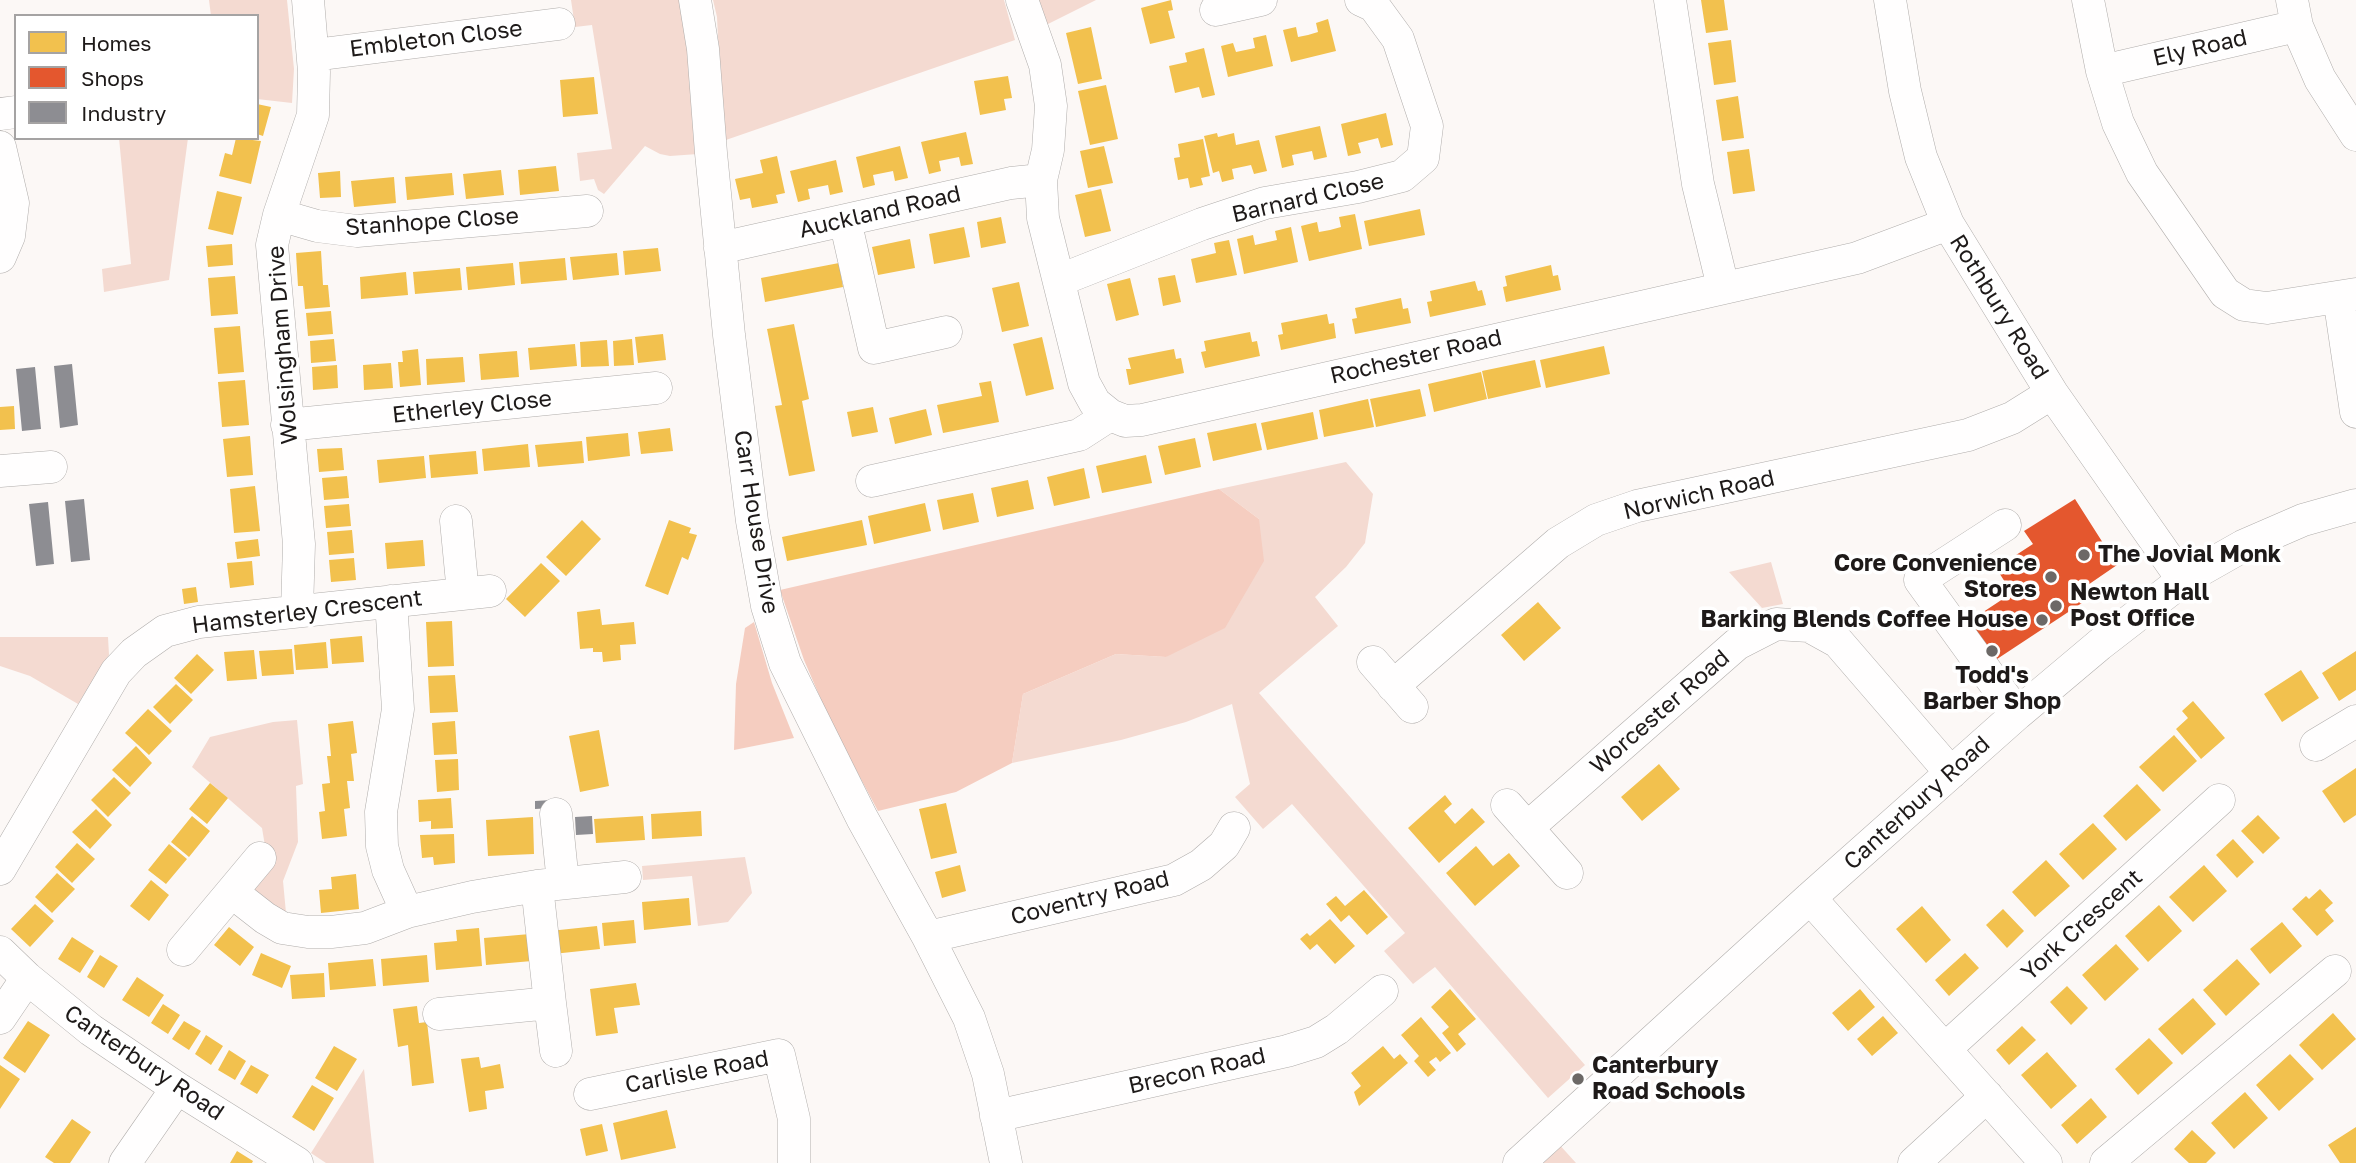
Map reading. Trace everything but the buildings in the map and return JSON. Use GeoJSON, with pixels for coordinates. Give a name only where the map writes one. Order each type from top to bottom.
{"type":"FeatureCollection","features":[{"type":"Feature","properties":{"kind":"street","name":"Wolsingham Drive"},"geometry":{"type":"LineString","coordinates":[[297,611],[299,544],[272,245],[279,215],[313,115],[314,55],[308,0]]}},
{"type":"Feature","properties":{"kind":"street","name":"Carr House Drive"},"geometry":{"type":"LineString","coordinates":[[695,0],[703,49],[720,248],[752,521],[767,606],[785,663],[862,818],[969,1018],[988,1074],[1006,1163]]}},
{"type":"Feature","properties":{"kind":"street"},"geometry":{"type":"LineString","coordinates":[[872,481],[1079,435],[1110,415],[1095,403],[1084,383],[1043,218],[1041,180],[1048,150],[1051,106],[1045,65],[1022,0]]}},
{"type":"Feature","properties":{"kind":"street"},"geometry":{"type":"LineString","coordinates":[[1216,10],[1261,0]]}},
{"type":"Feature","properties":{"kind":"street","name":"Barnard Close"},"geometry":{"type":"LineString","coordinates":[[1060,280],[1202,224],[1265,203],[1358,187],[1402,176],[1423,159],[1427,126],[1398,38],[1374,5],[1361,0]]}},
{"type":"Feature","properties":{"kind":"street"},"geometry":{"type":"LineString","coordinates":[[1670,0],[1698,184],[1723,287]]}},
{"type":"Feature","properties":{"kind":"street","name":"Rothbury Road"},"geometry":{"type":"LineString","coordinates":[[1891,0],[1905,91],[1921,157],[1948,224],[2052,393],[2183,580]]}},
{"type":"Feature","properties":{"kind":"street"},"geometry":{"type":"LineString","coordinates":[[2088,0],[2102,71],[2118,123],[2142,173],[2225,293],[2244,304],[2267,308],[2348,296],[2356,412]]}},
{"type":"Feature","properties":{"kind":"street"},"geometry":{"type":"LineString","coordinates":[[2295,13],[2320,79],[2354,127]]}},
{"type":"Feature","properties":{"kind":"street","name":"Ely Road"},"geometry":{"type":"LineString","coordinates":[[2102,71],[2295,13]]}},
{"type":"Feature","properties":{"kind":"street","name":"Embleton Close"},"geometry":{"type":"LineString","coordinates":[[314,55],[559,24]]}},
{"type":"Feature","properties":{"kind":"street"},"geometry":{"type":"LineString","coordinates":[[0,147],[13,203],[9,236],[0,257]]}},
{"type":"Feature","properties":{"kind":"street","name":"Auckland Road"},"geometry":{"type":"LineString","coordinates":[[720,248],[1011,183],[1041,180]]}},
{"type":"Feature","properties":{"kind":"street","name":"Stanhope Close"},"geometry":{"type":"LineString","coordinates":[[279,215],[317,226],[357,231],[587,211]]}},
{"type":"Feature","properties":{"kind":"street"},"geometry":{"type":"LineString","coordinates":[[845,220],[874,348],[946,332]]}},
{"type":"Feature","properties":{"kind":"street","name":"Rochester Road"},"geometry":{"type":"LineString","coordinates":[[1110,415],[1125,421],[1142,420],[1857,258],[1948,224]]}},
{"type":"Feature","properties":{"kind":"street","name":"Etherley Close"},"geometry":{"type":"LineString","coordinates":[[287,425],[656,388]]}},
{"type":"Feature","properties":{"kind":"street","name":"Norwich Road"},"geometry":{"type":"LineString","coordinates":[[1373,662],[1402,696],[1558,542],[1596,520],[1637,506],[1968,435],[2012,418],[2052,393]]}},
{"type":"Feature","properties":{"kind":"street"},"geometry":{"type":"LineString","coordinates":[[0,471],[51,467]]}},
{"type":"Feature","properties":{"kind":"street","name":"Canterbury Road"},"geometry":{"type":"LineString","coordinates":[[1519,1163],[2017,714],[2183,580],[2243,546],[2303,520],[2356,505]]}},
{"type":"Feature","properties":{"kind":"street","name":"Hamsterley Crescent"},"geometry":{"type":"LineString","coordinates":[[0,869],[116,672],[134,653],[165,631],[200,622],[477,592],[456,521]]}},
{"type":"Feature","properties":{"kind":"street"},"geometry":{"type":"LineString","coordinates":[[2006,525],[1920,580],[2017,714]]}},
{"type":"Feature","properties":{"kind":"street"},"geometry":{"type":"LineString","coordinates":[[391,601],[398,709],[382,812],[383,846],[388,870],[407,912]]}},
{"type":"Feature","properties":{"kind":"street","name":"Worcester Road"},"geometry":{"type":"LineString","coordinates":[[1527,828],[1737,644],[1776,624],[1809,626],[1838,642],[1951,773]]}},
{"type":"Feature","properties":{"kind":"street"},"geometry":{"type":"LineString","coordinates":[[2316,745],[2356,722]]}},
{"type":"Feature","properties":{"kind":"street","name":"York Crescent"},"geometry":{"type":"LineString","coordinates":[[1945,1049],[2219,800]]}},
{"type":"Feature","properties":{"kind":"street"},"geometry":{"type":"LineString","coordinates":[[1507,804],[1567,873]]}},
{"type":"Feature","properties":{"kind":"street"},"geometry":{"type":"LineString","coordinates":[[556,814],[550,884],[550,1003],[556,1051]]}},
{"type":"Feature","properties":{"kind":"street","name":"Coventry Road"},"geometry":{"type":"LineString","coordinates":[[928,937],[1174,880],[1201,865],[1224,845],[1234,828]]}},
{"type":"Feature","properties":{"kind":"street"},"geometry":{"type":"LineString","coordinates":[[183,950],[233,894],[260,858]]}},
{"type":"Feature","properties":{"kind":"street"},"geometry":{"type":"LineString","coordinates":[[233,894],[282,928],[308,932],[365,928],[407,912],[472,897],[550,884],[625,877]]}},
{"type":"Feature","properties":{"kind":"street"},"geometry":{"type":"LineString","coordinates":[[1810,898],[2046,1163]]}},
{"type":"Feature","properties":{"kind":"street","name":"Canterbury Road"},"geometry":{"type":"LineString","coordinates":[[0,952],[69,1014],[177,1088],[298,1163]]}},
{"type":"Feature","properties":{"kind":"street"},"geometry":{"type":"LineString","coordinates":[[2106,1163],[2335,971]]}},
{"type":"Feature","properties":{"kind":"street"},"geometry":{"type":"LineString","coordinates":[[0,1018],[27,978]]}},
{"type":"Feature","properties":{"kind":"street","name":"Brecon Road"},"geometry":{"type":"LineString","coordinates":[[996,1116],[1287,1051],[1316,1042],[1337,1029],[1382,990]]}},
{"type":"Feature","properties":{"kind":"street"},"geometry":{"type":"LineString","coordinates":[[439,1014],[550,1003]]}},
{"type":"Feature","properties":{"kind":"street","name":"Carlisle Road"},"geometry":{"type":"LineString","coordinates":[[590,1094],[779,1055],[793,1119],[793,1163]]}},
{"type":"Feature","properties":{"kind":"street"},"geometry":{"type":"LineString","coordinates":[[125,1163],[177,1088]]}},
{"type":"Feature","properties":{"kind":"street"},"geometry":{"type":"LineString","coordinates":[[1914,1163],[1987,1097]]}},
{"type":"Feature","properties":{"kind":"shaded area"},"geometry":{"type":"Polygon","coordinates":[[[209,0],[287,0],[294,69],[292,103],[259,99],[259,14],[211,14],[209,0]]]}},
{"type":"Feature","properties":{"kind":"shaded area"},"geometry":{"type":"Polygon","coordinates":[[[571,0],[680,0],[690,44],[698,154],[670,156],[645,146],[604,194],[598,190],[594,179],[580,181],[577,153],[612,149],[592,25],[575,27],[571,0]]]}},
{"type":"Feature","properties":{"kind":"shaded area"},"geometry":{"type":"Polygon","coordinates":[[[713,0],[1004,0],[1015,40],[723,141],[717,17],[713,0]]]}},
{"type":"Feature","properties":{"kind":"shaded area"},"geometry":{"type":"Polygon","coordinates":[[[1035,0],[1096,0],[1044,26],[1035,0]]]}},
{"type":"Feature","properties":{"kind":"shaded area"},"geometry":{"type":"Polygon","coordinates":[[[119,140],[188,140],[169,280],[104,292],[102,269],[131,264],[119,140]]]}},
{"type":"Feature","properties":{"kind":"shaded area"},"geometry":{"type":"Polygon","coordinates":[[[1346,462],[1373,494],[1365,543],[1346,567],[1315,597],[1338,626],[1259,693],[1585,1065],[1548,1098],[1435,967],[1413,984],[1384,951],[1405,933],[1292,804],[1263,829],[1235,797],[1250,784],[1232,704],[1186,722],[1121,740],[1012,763],[1023,694],[1116,654],[1166,657],[1259,519],[1219,489],[1346,462]]]}},
{"type":"Feature","properties":{"kind":"shaded area"},"geometry":{"type":"Polygon","coordinates":[[[1219,489],[1259,519],[1264,561],[1225,628],[1166,657],[1116,654],[1023,694],[1012,763],[956,792],[878,811],[832,725],[804,660],[780,590],[1219,489]]]}},
{"type":"Feature","properties":{"kind":"shaded area"},"geometry":{"type":"Polygon","coordinates":[[[1771,562],[1783,604],[1762,608],[1729,572],[1771,562]]]}},
{"type":"Feature","properties":{"kind":"shaded area"},"geometry":{"type":"Polygon","coordinates":[[[754,622],[772,683],[794,738],[734,750],[736,684],[745,628],[754,622]]]}},
{"type":"Feature","properties":{"kind":"shaded area"},"geometry":{"type":"Polygon","coordinates":[[[0,637],[108,637],[109,655],[78,704],[30,676],[0,666],[0,637]]]}},
{"type":"Feature","properties":{"kind":"shaded area"},"geometry":{"type":"Polygon","coordinates":[[[297,720],[303,784],[296,786],[298,842],[283,881],[286,913],[270,904],[254,889],[266,852],[262,828],[192,767],[210,737],[273,722],[297,720]]]}},
{"type":"Feature","properties":{"kind":"shaded area"},"geometry":{"type":"Polygon","coordinates":[[[745,857],[752,893],[728,922],[698,926],[692,876],[643,880],[642,866],[745,857]]]}},
{"type":"Feature","properties":{"kind":"shaded area"},"geometry":{"type":"Polygon","coordinates":[[[364,1069],[374,1163],[326,1163],[311,1153],[364,1069]]]}},
{"type":"Feature","properties":{"kind":"shaded area"},"geometry":{"type":"Polygon","coordinates":[[[1557,1142],[1576,1163],[1533,1163],[1557,1142]]]}},
{"type":"Feature","properties":{"kind":"place","name":"The Jovial Monk"},"geometry":{"type":"Point","coordinates":[2084,555]}},
{"type":"Feature","properties":{"kind":"place","name":"Core Convenience Stores"},"geometry":{"type":"Point","coordinates":[2051,577]}},
{"type":"Feature","properties":{"kind":"place","name":"Newton Hall Post Office"},"geometry":{"type":"Point","coordinates":[2056,606]}},
{"type":"Feature","properties":{"kind":"place","name":"Barking Blends Coffee House"},"geometry":{"type":"Point","coordinates":[2042,620]}},
{"type":"Feature","properties":{"kind":"place","name":"Todd's Barber Shop"},"geometry":{"type":"Point","coordinates":[1992,651]}},
{"type":"Feature","properties":{"kind":"place","name":"Canterbury Road Schools"},"geometry":{"type":"Point","coordinates":[1578,1079]}}]}
